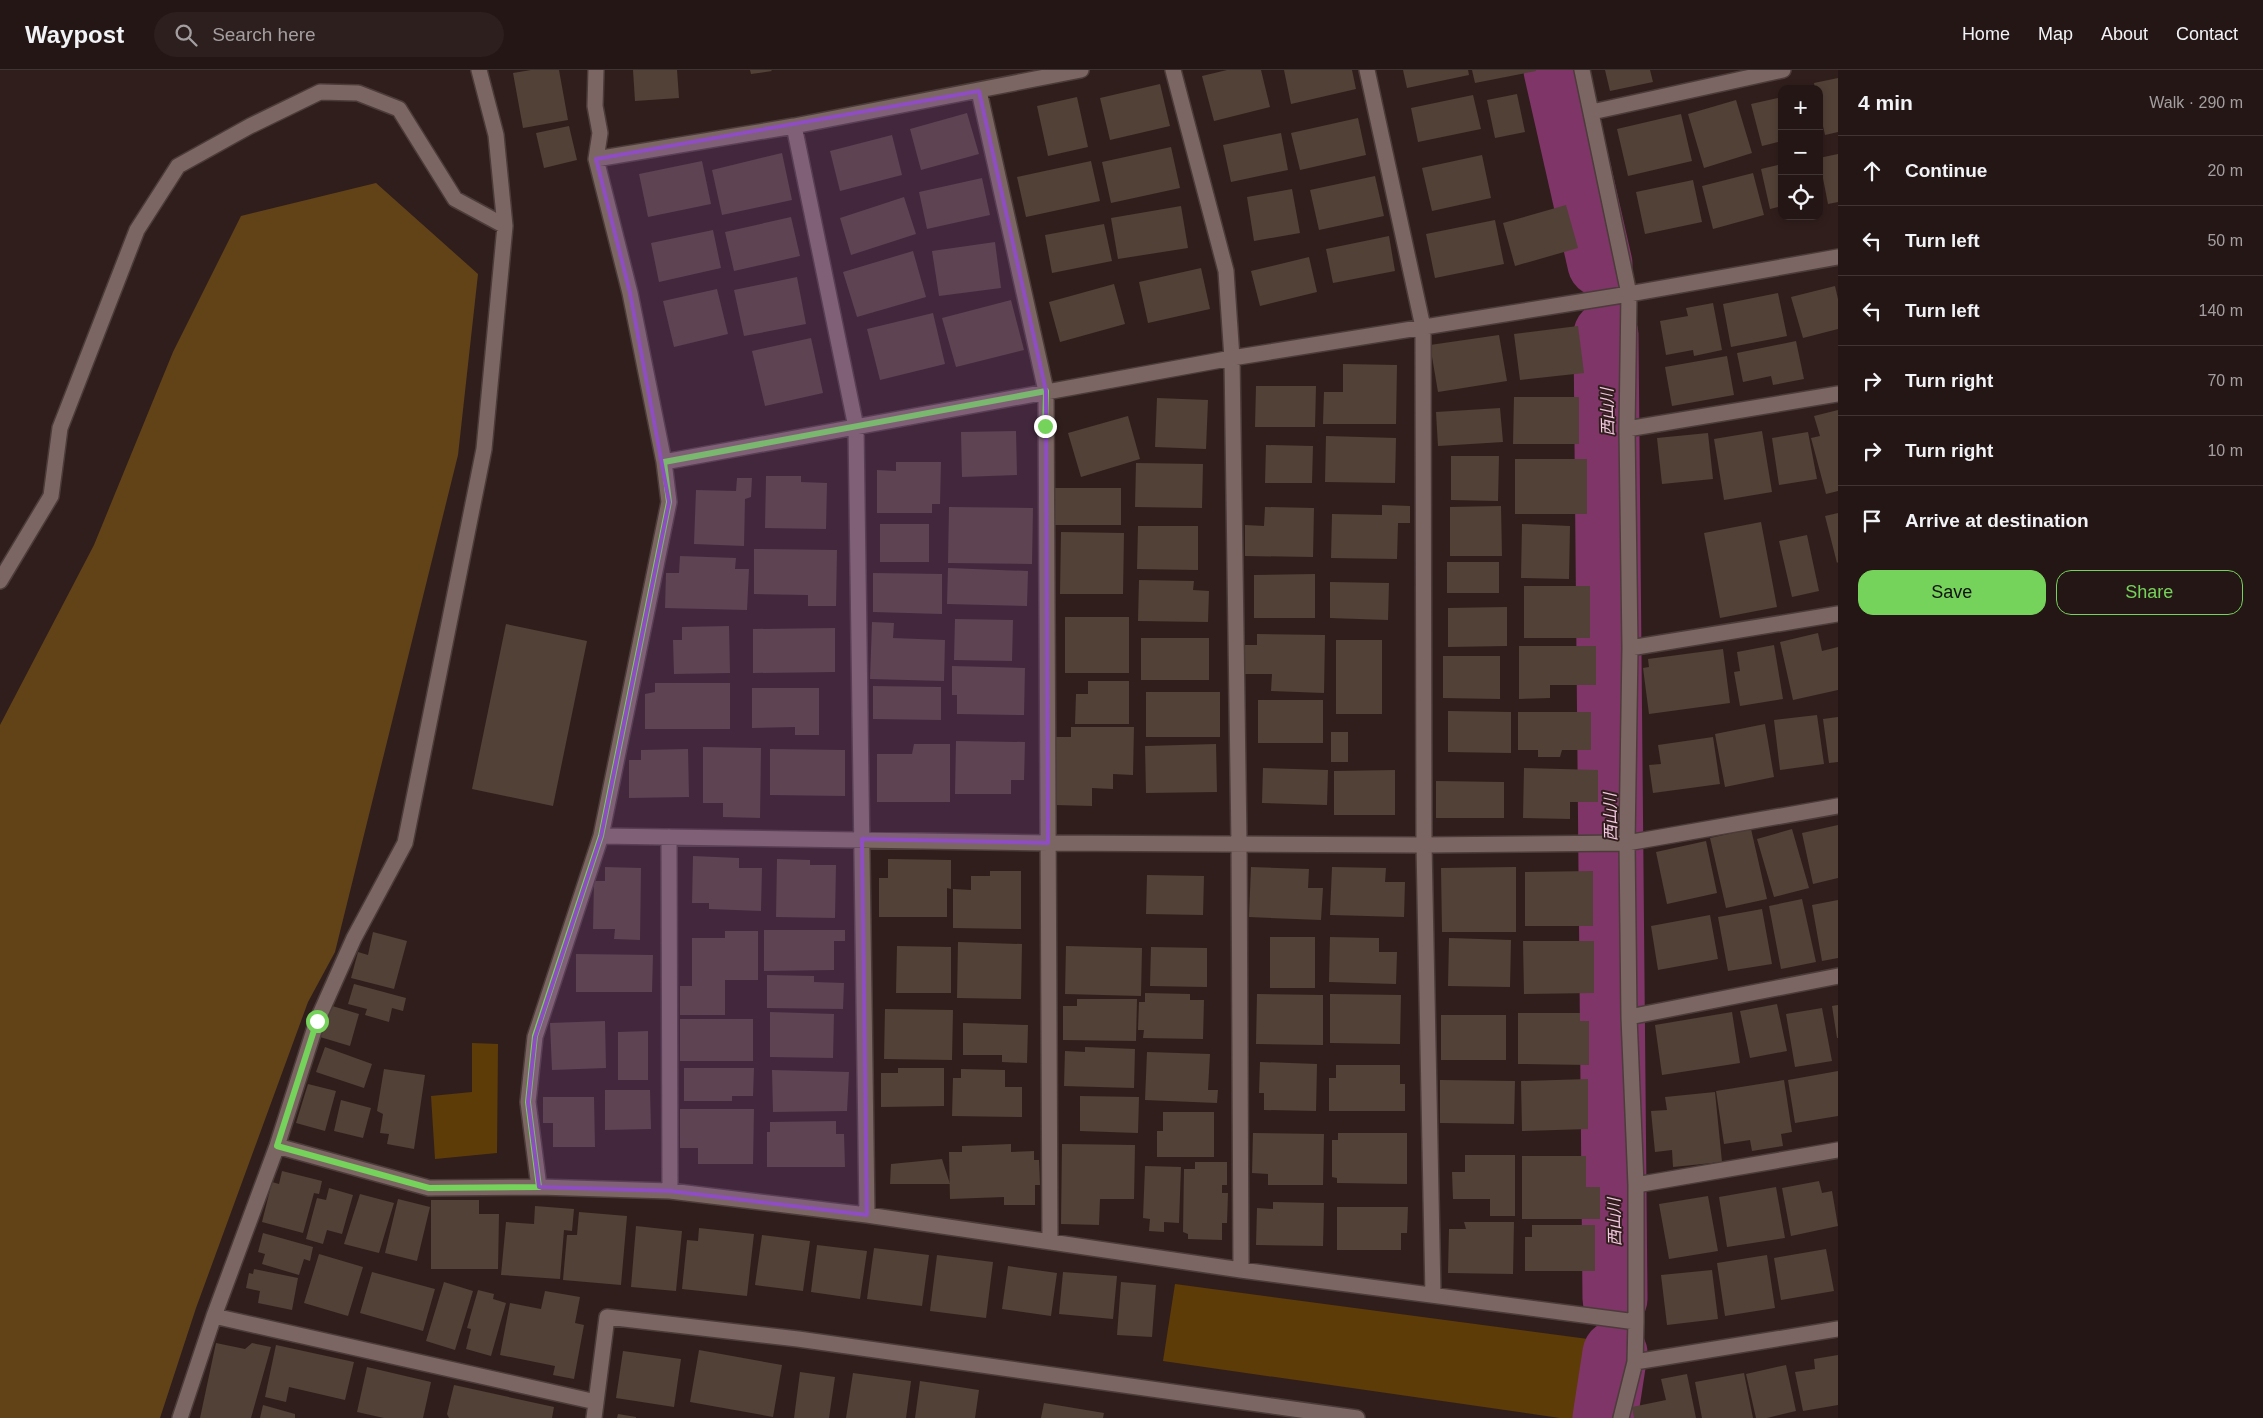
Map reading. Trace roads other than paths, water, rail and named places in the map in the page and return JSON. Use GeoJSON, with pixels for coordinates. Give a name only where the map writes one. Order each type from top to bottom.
{"type":"FeatureCollection","features":[{"type":"Feature","properties":{"kind":"street"},"geometry":{"type":"LineString","coordinates":[[180,1418],[214,1316],[277,1146],[317,1021],[354,938],[404,843],[484,449],[505,226],[496,135],[479,70]]}},
{"type":"Feature","properties":{"kind":"street"},"geometry":{"type":"LineString","coordinates":[[539,1187],[528,1102],[535,1036],[601,836],[669,502],[664,462],[630,293],[596,159],[600,133],[595,106],[596,70]]}},
{"type":"Feature","properties":{"kind":"street"},"geometry":{"type":"LineString","coordinates":[[596,159],[794,126],[1081,70]]}},
{"type":"Feature","properties":{"kind":"street"},"geometry":{"type":"LineString","coordinates":[[1173,70],[1226,271],[1232,358],[1239,842],[1241,1270]]}},
{"type":"Feature","properties":{"kind":"street"},"geometry":{"type":"LineString","coordinates":[[1367,70],[1424,327],[1424,845],[1433,1295]]}},
{"type":"Feature","properties":{"kind":"street"},"geometry":{"type":"LineString","coordinates":[[1582,70],[1629,294],[1627,429],[1630,648],[1627,843],[1629,1017],[1636,1185],[1636,1322],[1635,1362],[1621,1418]]}},
{"type":"Feature","properties":{"kind":"street"},"geometry":{"type":"LineString","coordinates":[[1592,112],[1783,70]]}},
{"type":"Feature","properties":{"kind":"street"},"geometry":{"type":"LineString","coordinates":[[978,91],[1046,391],[1050,1242]]}},
{"type":"Feature","properties":{"kind":"street"},"geometry":{"type":"LineString","coordinates":[[0,581],[50,496],[60,428],[137,230],[178,166],[250,126],[320,92],[358,93],[399,109],[455,199],[505,226]]}},
{"type":"Feature","properties":{"kind":"street"},"geometry":{"type":"LineString","coordinates":[[794,126],[856,427],[867,1215]]}},
{"type":"Feature","properties":{"kind":"street"},"geometry":{"type":"LineString","coordinates":[[664,462],[1232,358],[1629,294],[1838,257]]}},
{"type":"Feature","properties":{"kind":"street"},"geometry":{"type":"LineString","coordinates":[[1627,429],[1838,394]]}},
{"type":"Feature","properties":{"kind":"street"},"geometry":{"type":"LineString","coordinates":[[1630,648],[1838,614]]}},
{"type":"Feature","properties":{"kind":"street"},"geometry":{"type":"LineString","coordinates":[[601,836],[1048,843],[1239,842],[1424,845],[1627,843],[1838,806]]}},
{"type":"Feature","properties":{"kind":"street"},"geometry":{"type":"LineString","coordinates":[[669,836],[670,1191]]}},
{"type":"Feature","properties":{"kind":"street"},"geometry":{"type":"LineString","coordinates":[[1629,1017],[1838,976]]}},
{"type":"Feature","properties":{"kind":"street"},"geometry":{"type":"LineString","coordinates":[[277,1146],[429,1188],[539,1187],[670,1191],[867,1215],[1241,1270],[1636,1322]]}},
{"type":"Feature","properties":{"kind":"street"},"geometry":{"type":"LineString","coordinates":[[1636,1185],[1838,1150]]}},
{"type":"Feature","properties":{"kind":"street"},"geometry":{"type":"LineString","coordinates":[[214,1316],[596,1402]]}},
{"type":"Feature","properties":{"kind":"street"},"geometry":{"type":"LineString","coordinates":[[594,1418],[607,1317],[798,1339],[1357,1418]]}},
{"type":"Feature","properties":{"kind":"street"},"geometry":{"type":"LineString","coordinates":[[1635,1362],[1838,1329]]}},
{"type":"Feature","properties":{"kind":"waterway","name":"西山川"},"geometry":{"type":"LineString","coordinates":[[1556,70],[1600,264]]}},
{"type":"Feature","properties":{"kind":"waterway","name":"西山川"},"geometry":{"type":"LineString","coordinates":[[1606,334],[1615,1299]]}},
{"type":"Feature","properties":{"kind":"waterway","name":"西山川"},"geometry":{"type":"LineString","coordinates":[[1605,1418],[1615,1353]]}}]}
